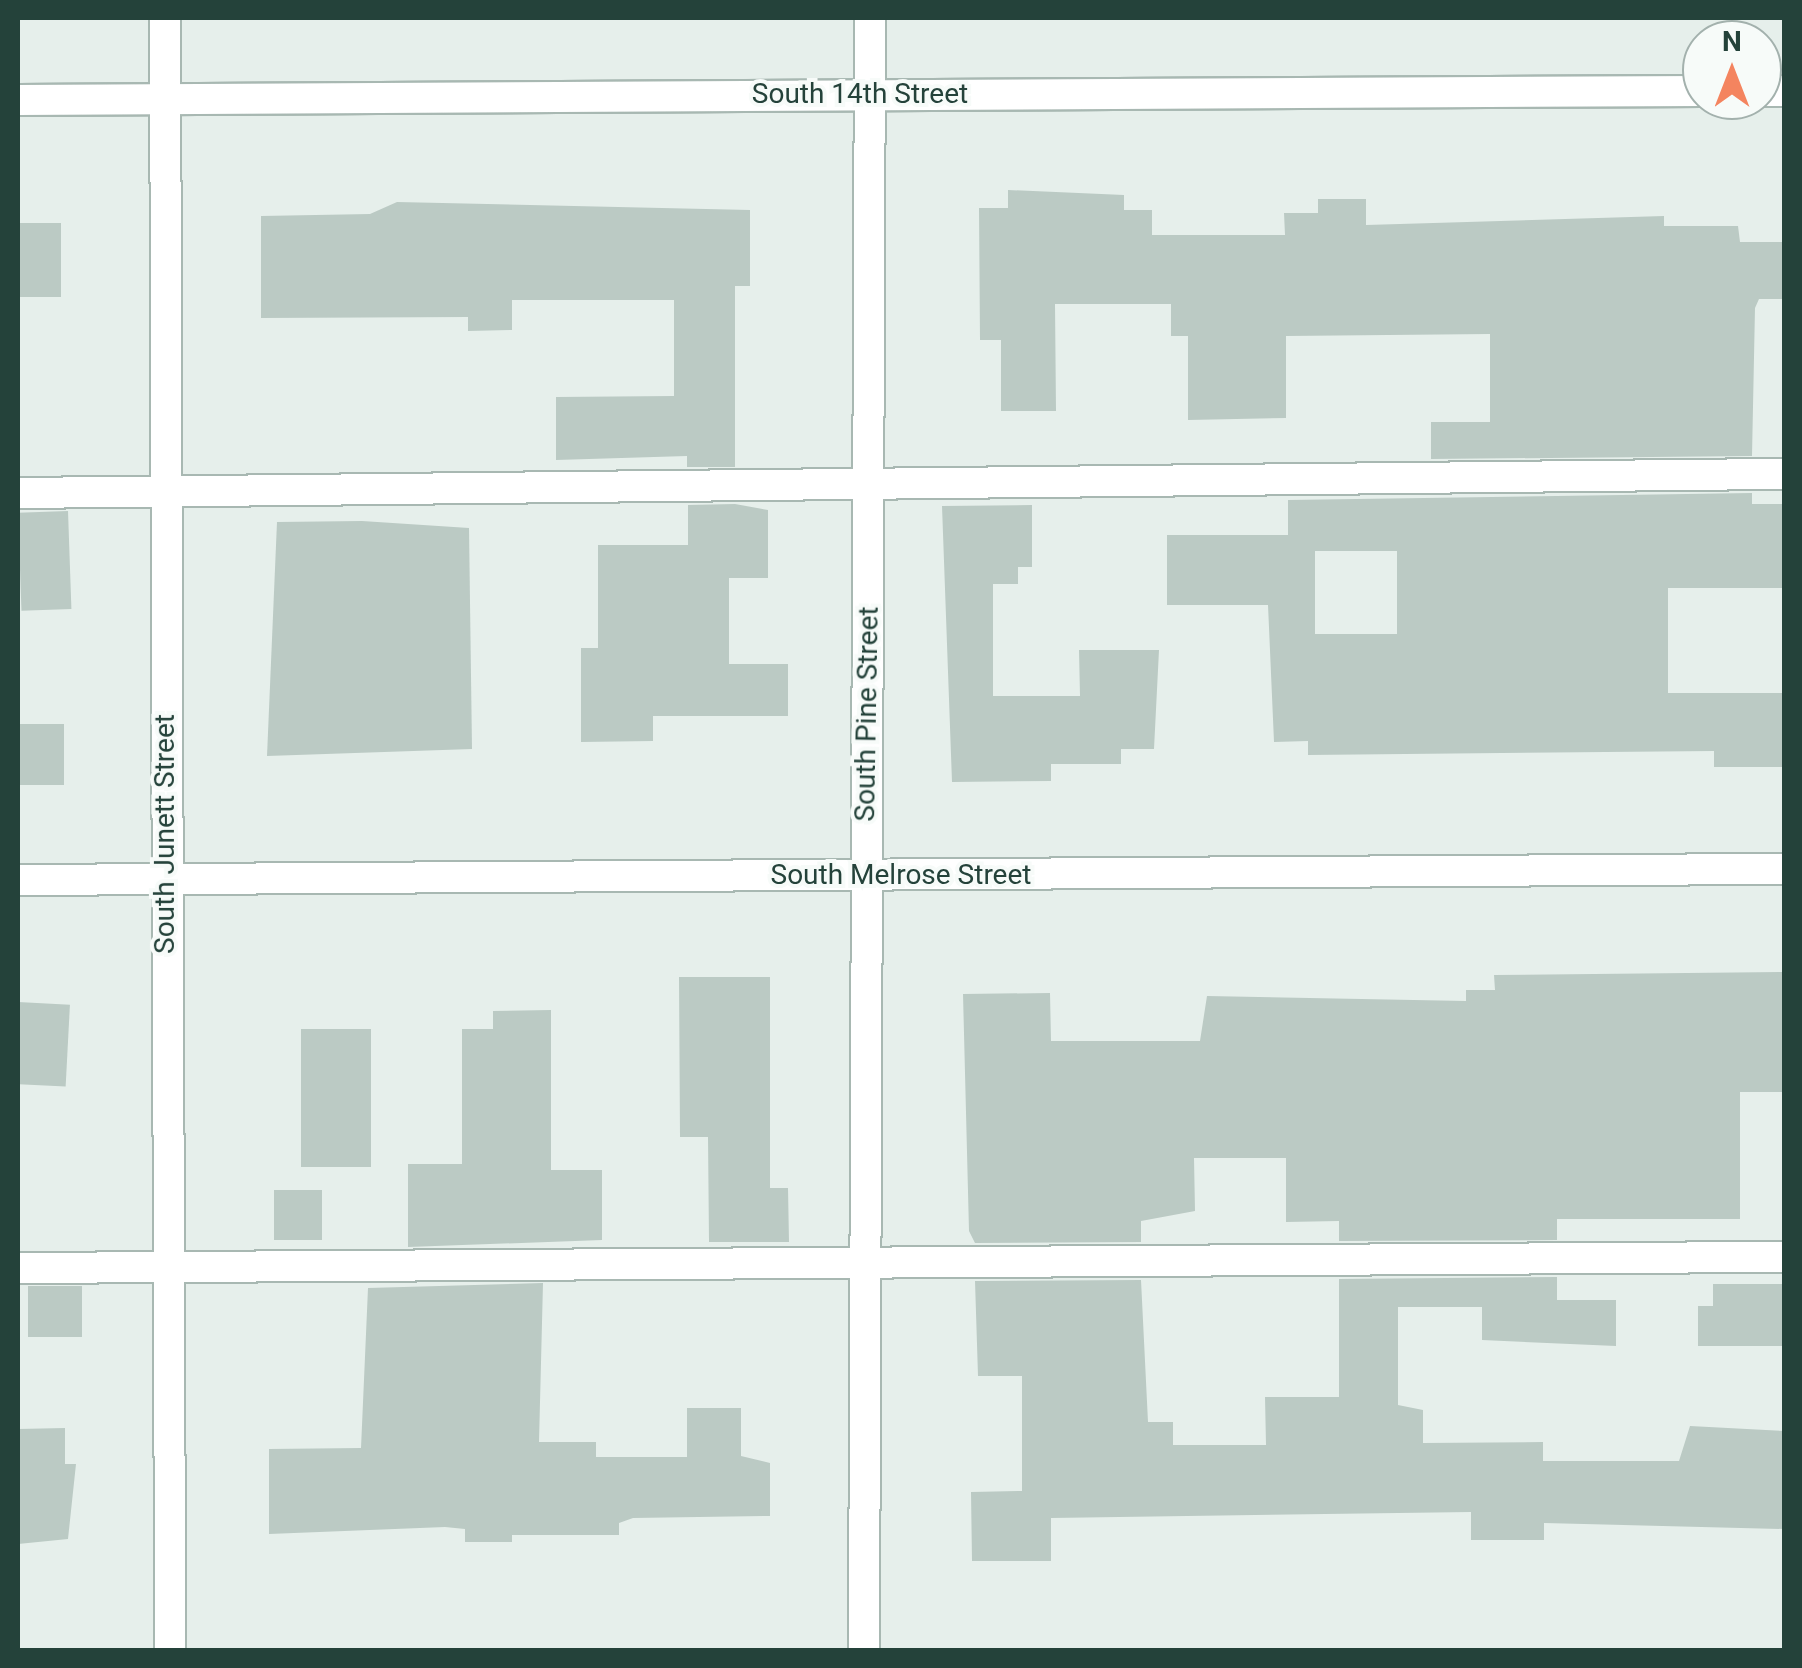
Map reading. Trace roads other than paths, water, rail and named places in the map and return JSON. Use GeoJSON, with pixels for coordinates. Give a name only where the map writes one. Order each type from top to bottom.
{"type":"FeatureCollection","features":[{"type":"Feature","properties":{"kind":"street","name":"South Junett Street"},"geometry":{"type":"LineString","coordinates":[[165,18],[169,492],[164,879],[165,1268],[170,1650]]}},
{"type":"Feature","properties":{"kind":"street","name":"South Pine Street"},"geometry":{"type":"LineString","coordinates":[[864,1650],[862,1258],[871,490],[870,18]]}},
{"type":"Feature","properties":{"kind":"street","name":"South 14th Street"},"geometry":{"type":"LineString","coordinates":[[18,100],[1682,91]]}},
{"type":"Feature","properties":{"kind":"street"},"geometry":{"type":"LineString","coordinates":[[18,493],[871,490],[1784,474]]}},
{"type":"Feature","properties":{"kind":"street","name":"South Melrose Street"},"geometry":{"type":"LineString","coordinates":[[18,880],[1784,870]]}},
{"type":"Feature","properties":{"kind":"street"},"geometry":{"type":"LineString","coordinates":[[18,1268],[862,1258],[1784,1257]]}}]}
